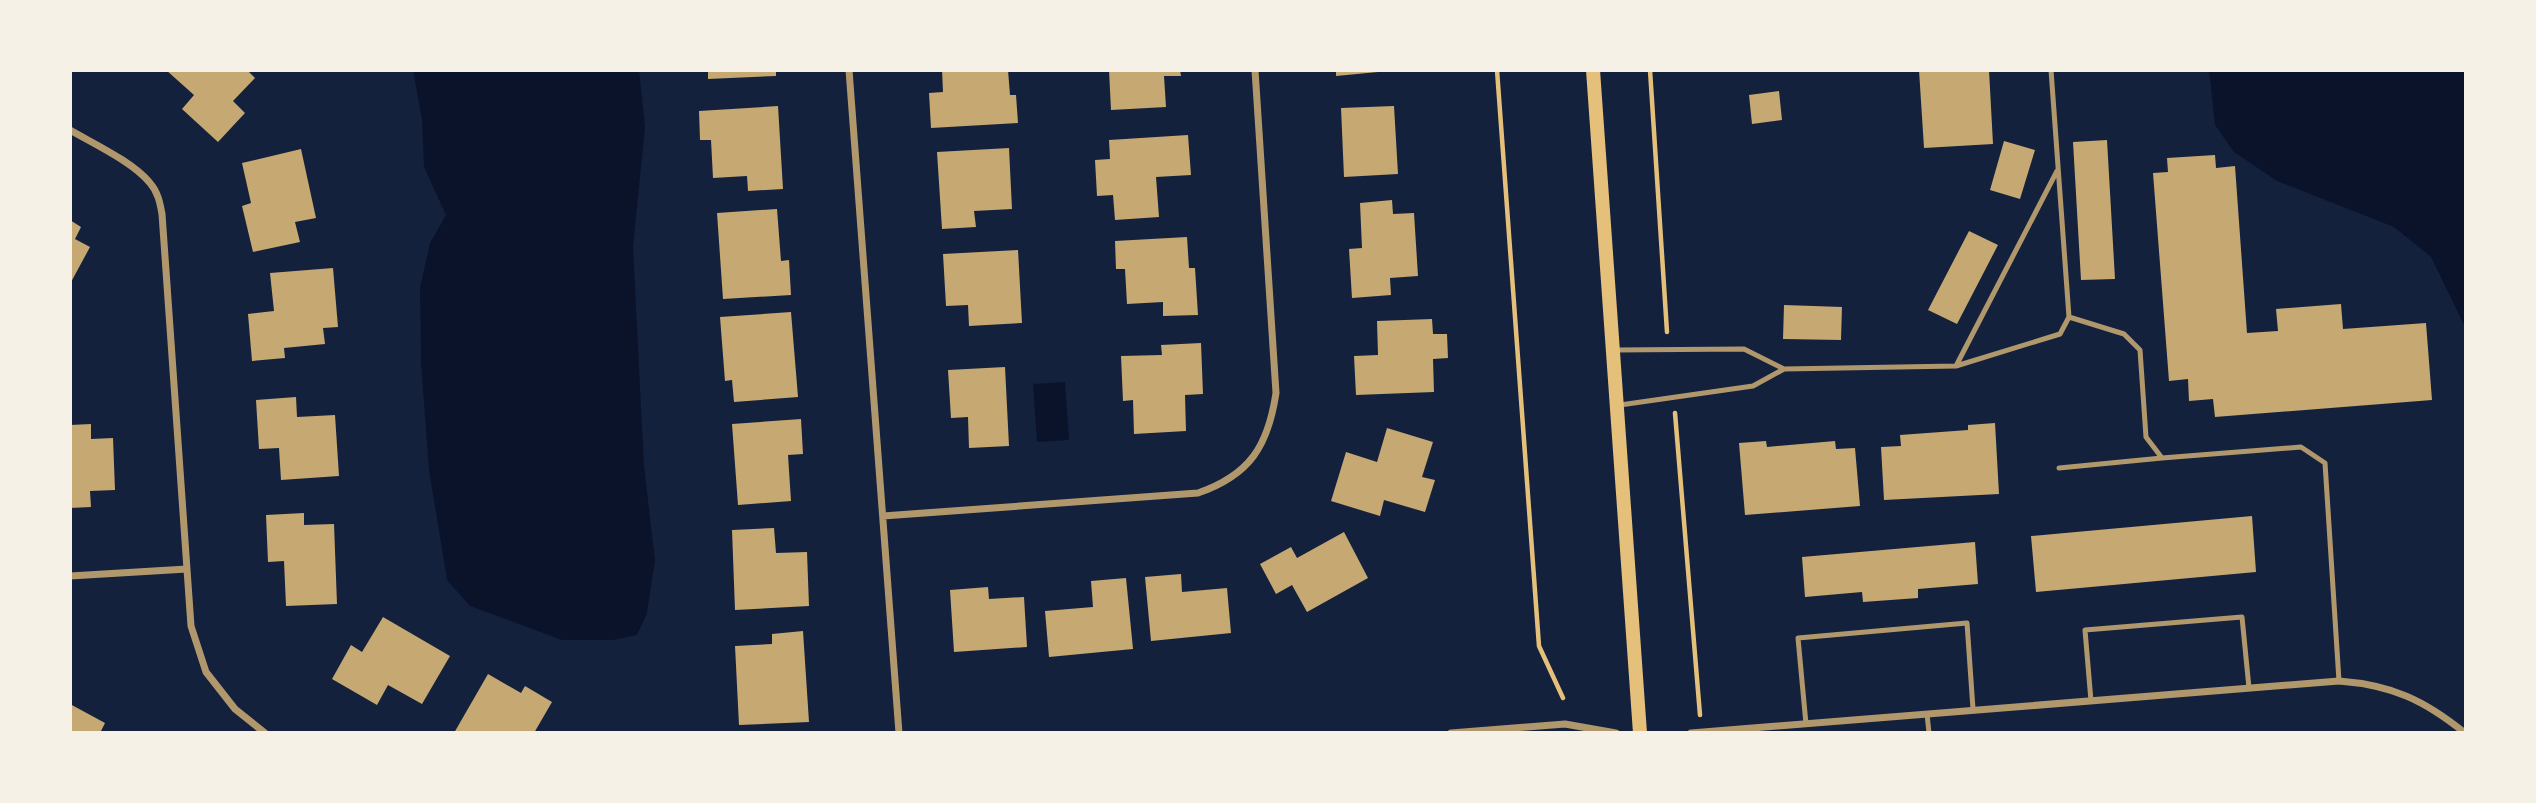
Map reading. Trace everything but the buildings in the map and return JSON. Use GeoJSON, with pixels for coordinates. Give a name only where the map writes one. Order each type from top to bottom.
{"type":"FeatureCollection","features":[{"type":"Feature","properties":{"kind":"main road"},"geometry":{"type":"LineString","coordinates":[[1593,70],[1640,733]]}},
{"type":"Feature","properties":{"kind":"street"},"geometry":{"type":"LineString","coordinates":[[849,70],[899,733]]}},
{"type":"Feature","properties":{"kind":"street"},"geometry":{"type":"LineString","coordinates":[[883,516],[1198,493],[1235,475],[1254,456],[1268,433],[1276,393],[1255,70]]}},
{"type":"Feature","properties":{"kind":"street"},"geometry":{"type":"LineString","coordinates":[[70,130],[128,164],[150,182],[159,198],[191,626],[206,672],[235,709],[265,733]]}},
{"type":"Feature","properties":{"kind":"street"},"geometry":{"type":"LineString","coordinates":[[70,576],[187,569]]}},
{"type":"Feature","properties":{"kind":"street"},"geometry":{"type":"LineString","coordinates":[[1691,733],[2339,681],[2360,682],[2400,692],[2436,709],[2465,733]]}},
{"type":"Feature","properties":{"kind":"street"},"geometry":{"type":"LineString","coordinates":[[1451,733],[1565,724],[1616,733]]}},
{"type":"Feature","properties":{"kind":"lane"},"geometry":{"type":"LineString","coordinates":[[1612,350],[1744,349],[1784,369],[1956,366],[2060,334],[2069,317],[2051,70]]}},
{"type":"Feature","properties":{"kind":"lane"},"geometry":{"type":"LineString","coordinates":[[1956,366],[2058,168]]}},
{"type":"Feature","properties":{"kind":"lane"},"geometry":{"type":"LineString","coordinates":[[2069,317],[2124,334],[2140,350],[2146,437],[2162,458]]}},
{"type":"Feature","properties":{"kind":"lane"},"geometry":{"type":"LineString","coordinates":[[1616,405],[1753,386],[1784,369]]}},
{"type":"Feature","properties":{"kind":"lane"},"geometry":{"type":"LineString","coordinates":[[2059,468],[2301,447],[2325,463],[2339,681]]}},
{"type":"Feature","properties":{"kind":"lane"},"geometry":{"type":"LineString","coordinates":[[2091,701],[2085,630],[2229,618],[2242,617],[2249,688]]}},
{"type":"Feature","properties":{"kind":"lane"},"geometry":{"type":"LineString","coordinates":[[1806,724],[1798,638],[1837,634],[1967,623],[1973,709]]}},
{"type":"Feature","properties":{"kind":"lane"},"geometry":{"type":"LineString","coordinates":[[1927,714],[1929,733]]}},
{"type":"Feature","properties":{"kind":"path"},"geometry":{"type":"LineString","coordinates":[[1497,70],[1539,646],[1563,698]]}},
{"type":"Feature","properties":{"kind":"path"},"geometry":{"type":"LineString","coordinates":[[1650,70],[1669,350]]}},
{"type":"Feature","properties":{"kind":"path"},"geometry":{"type":"LineString","coordinates":[[1674,397],[1698,706]]}},
{"type":"Feature","properties":{"kind":"water"},"geometry":{"type":"Polygon","coordinates":[[[413,70],[639,70],[645,127],[633,247],[644,466],[655,560],[647,613],[637,635],[613,640],[562,640],[470,606],[447,580],[429,470],[421,363],[420,288],[430,243],[446,215],[424,167],[422,120],[413,70]]]}},
{"type":"Feature","properties":{"kind":"water"},"geometry":{"type":"Polygon","coordinates":[[[2209,70],[2466,70],[2466,329],[2431,257],[2394,227],[2277,181],[2234,152],[2215,125],[2209,70]]]}},
{"type":"Feature","properties":{"kind":"water"},"geometry":{"type":"Polygon","coordinates":[[[1065,382],[1069,440],[1037,442],[1033,384],[1065,382]]]}}]}
